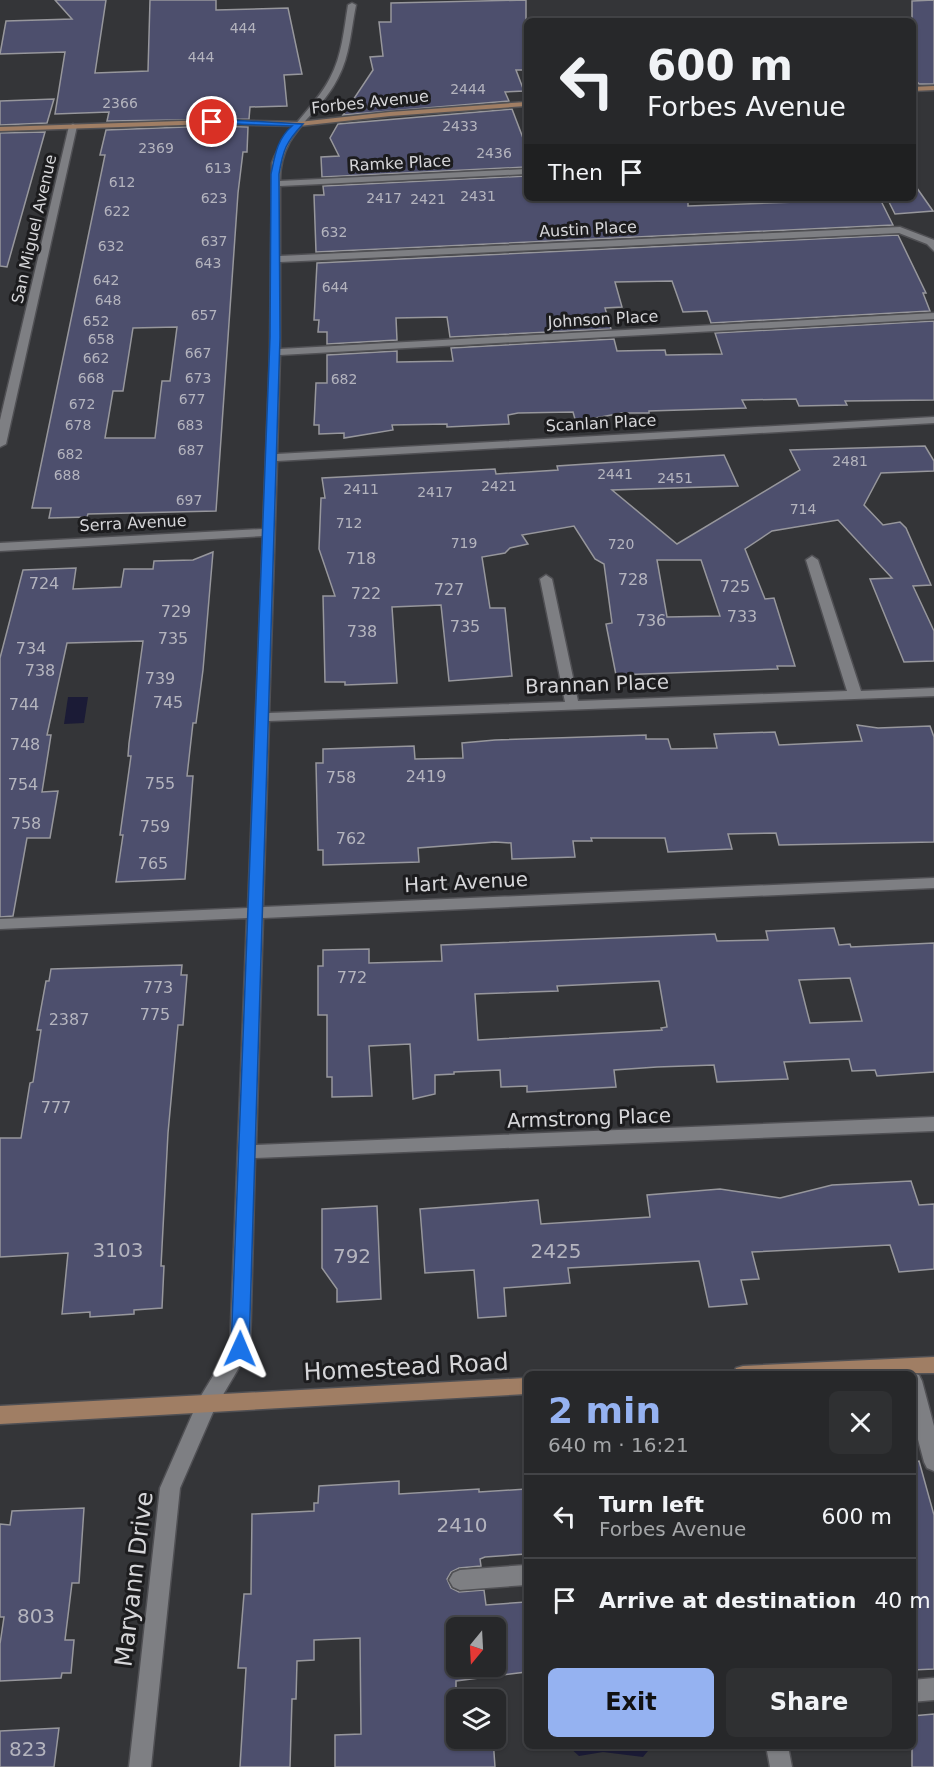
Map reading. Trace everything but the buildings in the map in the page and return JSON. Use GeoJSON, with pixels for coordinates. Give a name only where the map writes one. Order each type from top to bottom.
{"type":"FeatureCollection","features":[{"type":"Feature","properties":{"kind":"street","name":"Maryann Drive"},"geometry":{"type":"LineString","coordinates":[[140,1767],[170,1488],[206,1405],[240,1349],[277,259],[274,184],[280,149],[287,134],[312,110],[335,77],[352,5]]}},
{"type":"Feature","properties":{"kind":"street"},"geometry":{"type":"LineString","coordinates":[[916,89],[934,88]]}},
{"type":"Feature","properties":{"kind":"street","name":"Forbes Avenue"},"geometry":{"type":"LineString","coordinates":[[0,129],[212,122],[299,124],[390,114],[524,104]]}},
{"type":"Feature","properties":{"kind":"street","name":"San Miguel Avenue"},"geometry":{"type":"LineString","coordinates":[[0,444],[73,126]]}},
{"type":"Feature","properties":{"kind":"street","name":"Ramke Place"},"geometry":{"type":"LineString","coordinates":[[274,184],[524,172]]}},
{"type":"Feature","properties":{"kind":"street","name":"Austin Place"},"geometry":{"type":"LineString","coordinates":[[277,259],[900,230],[931,242],[934,248]]}},
{"type":"Feature","properties":{"kind":"street","name":"Johnson Place"},"geometry":{"type":"LineString","coordinates":[[274,352],[934,316]]}},
{"type":"Feature","properties":{"kind":"street","name":"Scanlan Place"},"geometry":{"type":"LineString","coordinates":[[270,458],[934,420]]}},
{"type":"Feature","properties":{"kind":"street","name":"Serra Avenue"},"geometry":{"type":"LineString","coordinates":[[0,548],[269,532]]}},
{"type":"Feature","properties":{"kind":"street"},"geometry":{"type":"LineString","coordinates":[[812,560],[855,694]]}},
{"type":"Feature","properties":{"kind":"street"},"geometry":{"type":"LineString","coordinates":[[546,579],[572,705]]}},
{"type":"Feature","properties":{"kind":"street","name":"Brannan Place"},"geometry":{"type":"LineString","coordinates":[[261,717],[934,692]]}},
{"type":"Feature","properties":{"kind":"street","name":"Hart Avenue"},"geometry":{"type":"LineString","coordinates":[[0,924],[934,883]]}},
{"type":"Feature","properties":{"kind":"street","name":"Armstrong Place"},"geometry":{"type":"LineString","coordinates":[[246,1152],[934,1124]]}},
{"type":"Feature","properties":{"kind":"street"},"geometry":{"type":"LineString","coordinates":[[916,1372],[934,1365]]}},
{"type":"Feature","properties":{"kind":"street","name":"Homestead Road"},"geometry":{"type":"LineString","coordinates":[[0,1415],[524,1386]]}},
{"type":"Feature","properties":{"kind":"street"},"geometry":{"type":"LineString","coordinates":[[916,1396],[934,1462]]}},
{"type":"Feature","properties":{"kind":"street"},"geometry":{"type":"LineString","coordinates":[[460,1580],[524,1575]]}},
{"type":"Feature","properties":{"kind":"street"},"geometry":{"type":"LineString","coordinates":[[916,1691],[934,1689]]}},
{"type":"Feature","properties":{"kind":"street"},"geometry":{"type":"LineString","coordinates":[[778,1749],[781,1767]]}},
{"type":"Feature","properties":{"kind":"shaded area"},"geometry":{"type":"Polygon","coordinates":[[[68,697],[88,697],[84,723],[64,724],[68,697]]]}},
{"type":"Feature","properties":{"kind":"shaded area"},"geometry":{"type":"Polygon","coordinates":[[[571,1749],[650,1749],[643,1757],[603,1752],[579,1756],[571,1749]]]}},
{"type":"Feature","properties":{"kind":"route"},"geometry":{"type":"LineString","coordinates":[[212,122],[299,124],[287,134],[280,149],[275,174],[277,259],[275,337],[240,1349]]}}]}
